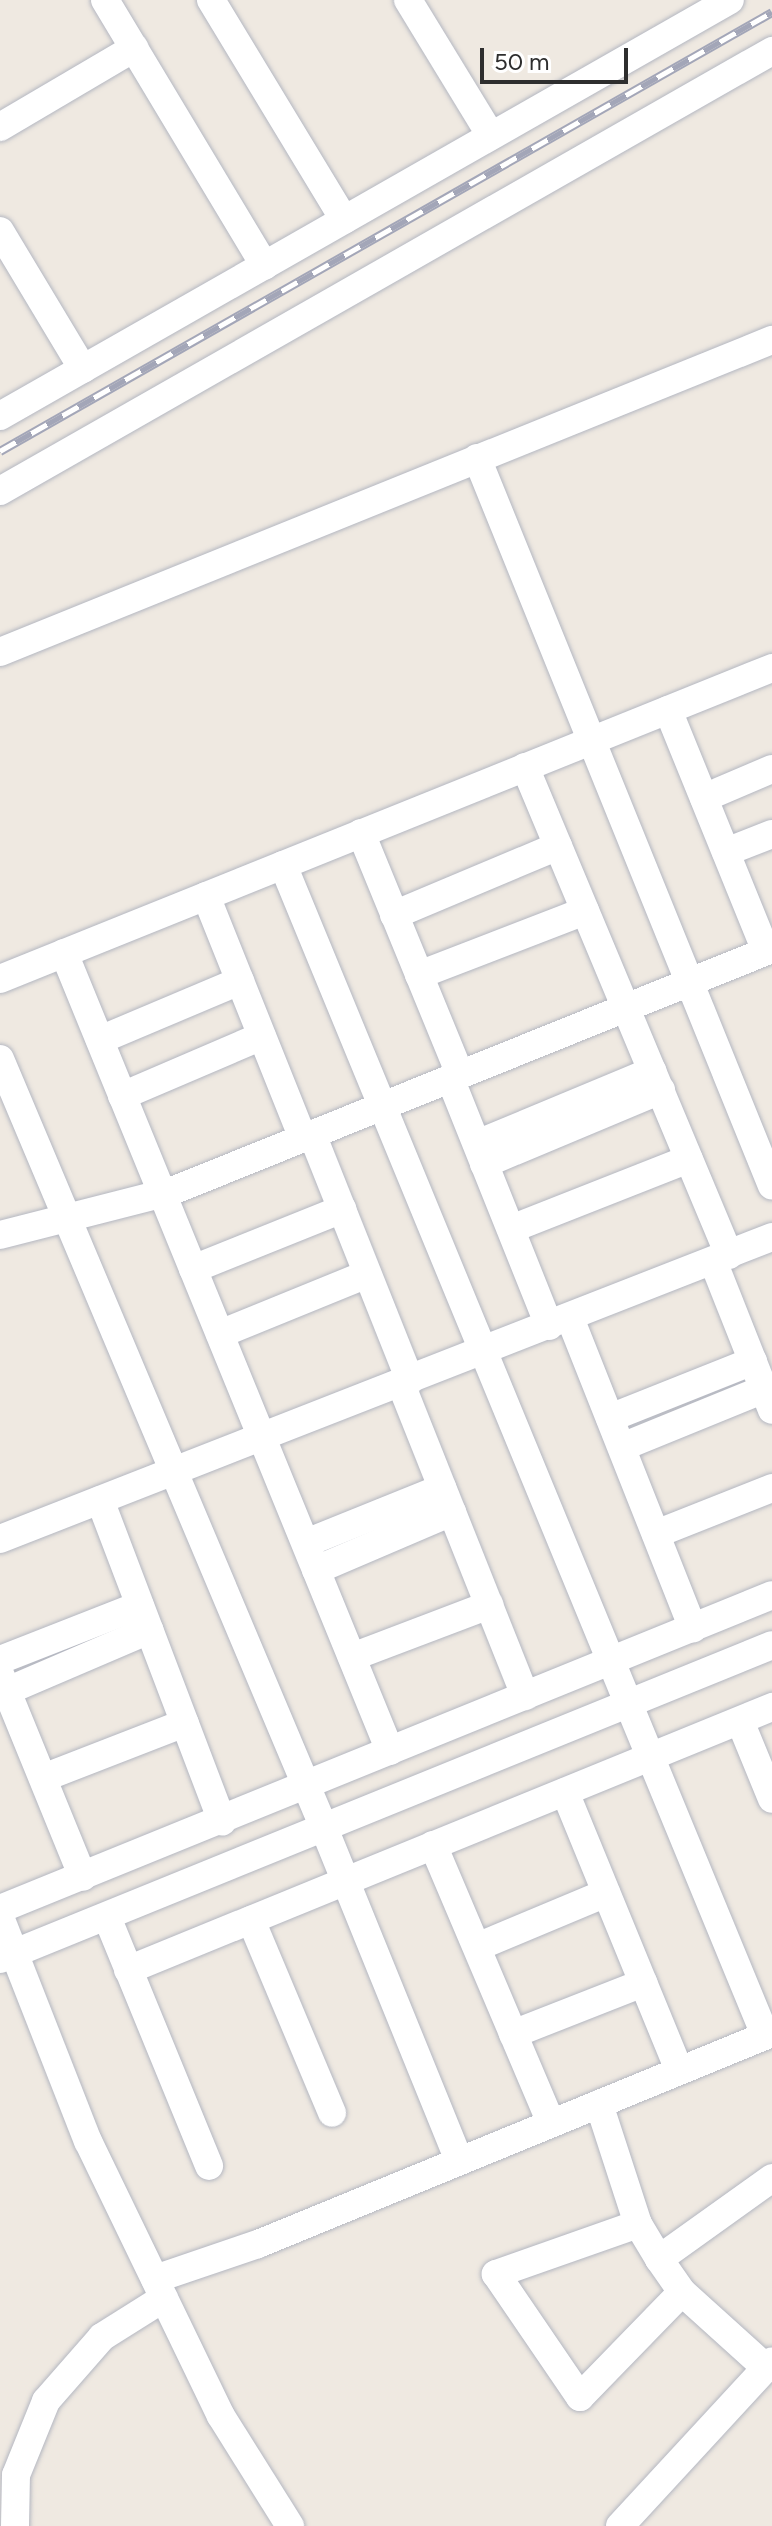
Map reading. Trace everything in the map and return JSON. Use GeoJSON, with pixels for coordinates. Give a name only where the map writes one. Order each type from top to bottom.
{"type":"FeatureCollection","features":[{"type":"Feature","properties":{"kind":"street"},"geometry":{"type":"LineString","coordinates":[[105,0],[265,266]]}},
{"type":"Feature","properties":{"kind":"street"},"geometry":{"type":"LineString","coordinates":[[211,0],[344,220]]}},
{"type":"Feature","properties":{"kind":"street"},"geometry":{"type":"LineString","coordinates":[[408,0],[491,136]]}},
{"type":"Feature","properties":{"kind":"street"},"geometry":{"type":"LineString","coordinates":[[0,416],[730,0]]}},
{"type":"Feature","properties":{"kind":"street"},"geometry":{"type":"LineString","coordinates":[[0,127],[134,48]]}},
{"type":"Feature","properties":{"kind":"street"},"geometry":{"type":"LineString","coordinates":[[0,491],[772,51]]}},
{"type":"Feature","properties":{"kind":"street"},"geometry":{"type":"LineString","coordinates":[[0,231],[83,369]]}},
{"type":"Feature","properties":{"kind":"street"},"geometry":{"type":"LineString","coordinates":[[0,652],[772,340]]}},
{"type":"Feature","properties":{"kind":"street"},"geometry":{"type":"LineString","coordinates":[[477,458],[772,1186]]}},
{"type":"Feature","properties":{"kind":"street"},"geometry":{"type":"LineString","coordinates":[[0,979],[772,668]]}},
{"type":"Feature","properties":{"kind":"street"},"geometry":{"type":"LineString","coordinates":[[0,1235],[163,1194],[769,950],[668,710]]}},
{"type":"Feature","properties":{"kind":"street"},"geometry":{"type":"LineString","coordinates":[[525,767],[689,1159],[768,1400],[622,1447]]}},
{"type":"Feature","properties":{"kind":"street"},"geometry":{"type":"LineString","coordinates":[[704,798],[772,769]]}},
{"type":"Feature","properties":{"kind":"street"},"geometry":{"type":"LineString","coordinates":[[361,833],[419,975],[480,1154],[511,1229],[610,1418],[693,1628]]}},
{"type":"Feature","properties":{"kind":"street"},"geometry":{"type":"LineString","coordinates":[[726,852],[772,834]]}},
{"type":"Feature","properties":{"kind":"street"},"geometry":{"type":"LineString","coordinates":[[394,915],[558,846]]}},
{"type":"Feature","properties":{"kind":"street"},"geometry":{"type":"LineString","coordinates":[[15,2526],[16,2475],[46,2401],[102,2337],[160,2289],[258,2244],[769,2034],[610,1661],[283,865]]}},
{"type":"Feature","properties":{"kind":"street"},"geometry":{"type":"LineString","coordinates":[[206,896],[262,1036],[342,1209],[447,1500],[525,1696]]}},
{"type":"Feature","properties":{"kind":"street"},"geometry":{"type":"LineString","coordinates":[[419,975],[585,911]]}},
{"type":"Feature","properties":{"kind":"street"},"geometry":{"type":"LineString","coordinates":[[64,953],[390,1751]]}},
{"type":"Feature","properties":{"kind":"street"},"geometry":{"type":"LineString","coordinates":[[100,1040],[240,981]]}},
{"type":"Feature","properties":{"kind":"street"},"geometry":{"type":"LineString","coordinates":[[122,1096],[262,1036]]}},
{"type":"Feature","properties":{"kind":"street"},"geometry":{"type":"LineString","coordinates":[[0,1059],[308,1788],[459,2161]]}},
{"type":"Feature","properties":{"kind":"street"},"geometry":{"type":"LineString","coordinates":[[480,1154],[656,1081]]}},
{"type":"Feature","properties":{"kind":"street"},"geometry":{"type":"LineString","coordinates":[[511,1229],[689,1159]]}},
{"type":"Feature","properties":{"kind":"street"},"geometry":{"type":"LineString","coordinates":[[193,1269],[342,1209]]}},
{"type":"Feature","properties":{"kind":"street"},"geometry":{"type":"LineString","coordinates":[[0,1539],[772,1237]]}},
{"type":"Feature","properties":{"kind":"street"},"geometry":{"type":"LineString","coordinates":[[220,1334],[367,1274]]}},
{"type":"Feature","properties":{"kind":"street"},"geometry":{"type":"LineString","coordinates":[[610,1418],[753,1361]]}},
{"type":"Feature","properties":{"kind":"street"},"geometry":{"type":"LineString","coordinates":[[656,1534],[772,1488]]}},
{"type":"Feature","properties":{"kind":"street"},"geometry":{"type":"LineString","coordinates":[[100,1500],[222,1822]]}},
{"type":"Feature","properties":{"kind":"street"},"geometry":{"type":"LineString","coordinates":[[306,1543],[447,1500]]}},
{"type":"Feature","properties":{"kind":"street"},"geometry":{"type":"LineString","coordinates":[[316,1570],[447,1500]]}},
{"type":"Feature","properties":{"kind":"street"},"geometry":{"type":"LineString","coordinates":[[0,1909],[308,1788],[390,1751],[772,1595]]}},
{"type":"Feature","properties":{"kind":"street"},"geometry":{"type":"LineString","coordinates":[[352,1657],[489,1605]]}},
{"type":"Feature","properties":{"kind":"street"},"geometry":{"type":"LineString","coordinates":[[0,1660],[144,1617]]}},
{"type":"Feature","properties":{"kind":"street"},"geometry":{"type":"LineString","coordinates":[[83,1877],[3,1683],[144,1617]]}},
{"type":"Feature","properties":{"kind":"street"},"geometry":{"type":"LineString","coordinates":[[8,1957],[772,1645]]}},
{"type":"Feature","properties":{"kind":"street"},"geometry":{"type":"LineString","coordinates":[[128,1970],[772,1707]]}},
{"type":"Feature","properties":{"kind":"street"},"geometry":{"type":"LineString","coordinates":[[740,1721],[772,1799]]}},
{"type":"Feature","properties":{"kind":"street"},"geometry":{"type":"LineString","coordinates":[[43,1778],[185,1723]]}},
{"type":"Feature","properties":{"kind":"street"},"geometry":{"type":"LineString","coordinates":[[565,1792],[679,2070]]}},
{"type":"Feature","properties":{"kind":"street"},"geometry":{"type":"LineString","coordinates":[[433,1845],[551,2123]]}},
{"type":"Feature","properties":{"kind":"street"},"geometry":{"type":"LineString","coordinates":[[477,1947],[606,1893]]}},
{"type":"Feature","properties":{"kind":"street"},"geometry":{"type":"LineString","coordinates":[[0,1917],[8,1957],[88,2141],[221,2416],[290,2526]]}},
{"type":"Feature","properties":{"kind":"street"},"geometry":{"type":"LineString","coordinates":[[107,1917],[209,2166]]}},
{"type":"Feature","properties":{"kind":"street"},"geometry":{"type":"LineString","coordinates":[[251,1920],[332,2113]]}},
{"type":"Feature","properties":{"kind":"street"},"geometry":{"type":"LineString","coordinates":[[513,2034],[643,1983]]}},
{"type":"Feature","properties":{"kind":"street"},"geometry":{"type":"LineString","coordinates":[[599,2104],[638,2224],[659,2259],[682,2292],[769,2365],[620,2526]]}},
{"type":"Feature","properties":{"kind":"street"},"geometry":{"type":"LineString","coordinates":[[659,2259],[772,2178]]}},
{"type":"Feature","properties":{"kind":"street"},"geometry":{"type":"LineString","coordinates":[[638,2224],[496,2274],[580,2397],[682,2292]]}},
{"type":"Feature","properties":{"kind":"railway"},"geometry":{"type":"LineString","coordinates":[[0,451],[772,12]]}}]}
